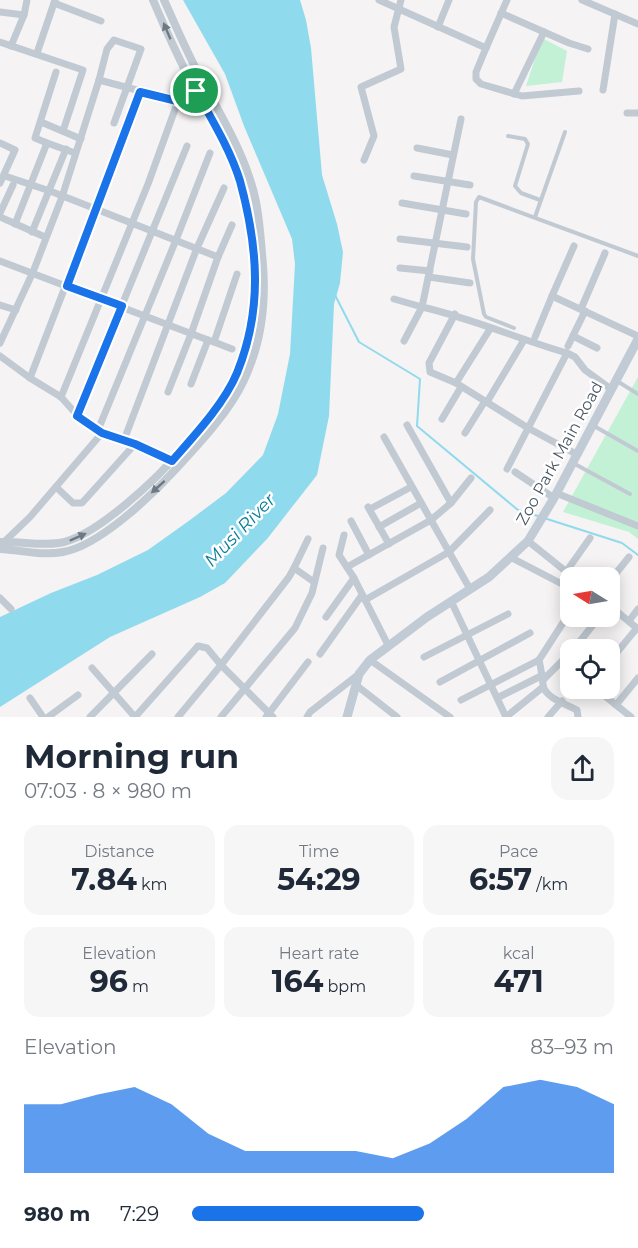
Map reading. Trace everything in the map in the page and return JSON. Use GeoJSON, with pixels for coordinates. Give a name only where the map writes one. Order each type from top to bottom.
{"type":"FeatureCollection","features":[{"type":"Feature","properties":{"kind":"main road","name":"Zoo Park Main Road"},"geometry":{"type":"LineString","coordinates":[[358,674],[388,645],[489,577],[528,541],[555,496],[614,385],[635,353],[638,337]]}},
{"type":"Feature","properties":{"kind":"main road"},"geometry":{"type":"LineString","coordinates":[[347,717],[358,674]]}},
{"type":"Feature","properties":{"kind":"street"},"geometry":{"type":"LineString","coordinates":[[11,46],[24,15],[27,0]]}},
{"type":"Feature","properties":{"kind":"street"},"geometry":{"type":"LineString","coordinates":[[1,545],[62,543],[82,536],[117,512],[172,461],[226,394],[237,374],[253,322],[256,288],[253,240],[239,180],[220,134],[180,60],[153,0]]}},
{"type":"Feature","properties":{"kind":"street"},"geometry":{"type":"LineString","coordinates":[[1,545],[43,553],[64,552],[99,537],[141,502],[184,461],[225,411],[244,382],[249,368],[264,313],[264,282],[256,201],[235,142],[164,0]]}},
{"type":"Feature","properties":{"kind":"street"},"geometry":{"type":"LineString","coordinates":[[379,0],[400,4],[438,27],[486,48]]}},
{"type":"Feature","properties":{"kind":"street"},"geometry":{"type":"LineString","coordinates":[[438,27],[449,0]]}},
{"type":"Feature","properties":{"kind":"street"},"geometry":{"type":"LineString","coordinates":[[507,0],[476,72],[476,79],[481,84],[522,96],[579,91]]}},
{"type":"Feature","properties":{"kind":"street"},"geometry":{"type":"LineString","coordinates":[[582,0],[638,24]]}},
{"type":"Feature","properties":{"kind":"street"},"geometry":{"type":"LineString","coordinates":[[37,53],[54,2],[101,21]]}},
{"type":"Feature","properties":{"kind":"street"},"geometry":{"type":"LineString","coordinates":[[364,160],[374,136],[361,87],[401,69],[394,27],[400,4]]}},
{"type":"Feature","properties":{"kind":"street"},"geometry":{"type":"LineString","coordinates":[[0,12],[24,15]]}},
{"type":"Feature","properties":{"kind":"street"},"geometry":{"type":"LineString","coordinates":[[501,13],[588,49]]}},
{"type":"Feature","properties":{"kind":"street"},"geometry":{"type":"LineString","coordinates":[[603,90],[615,14]]}},
{"type":"Feature","properties":{"kind":"street"},"geometry":{"type":"LineString","coordinates":[[514,94],[544,32]]}},
{"type":"Feature","properties":{"kind":"street"},"geometry":{"type":"LineString","coordinates":[[0,343],[33,272],[62,197],[107,49],[114,39],[141,50],[114,123]]}},
{"type":"Feature","properties":{"kind":"street"},"geometry":{"type":"LineString","coordinates":[[0,42],[83,70],[63,131]]}},
{"type":"Feature","properties":{"kind":"street"},"geometry":{"type":"LineString","coordinates":[[180,60],[189,54]]}},
{"type":"Feature","properties":{"kind":"street"},"geometry":{"type":"LineString","coordinates":[[56,72],[35,138],[75,153]]}},
{"type":"Feature","properties":{"kind":"street"},"geometry":{"type":"LineString","coordinates":[[99,80],[177,101],[196,91]]}},
{"type":"Feature","properties":{"kind":"street"},"geometry":{"type":"LineString","coordinates":[[30,378],[140,92]]}},
{"type":"Feature","properties":{"kind":"street"},"geometry":{"type":"LineString","coordinates":[[61,397],[162,151],[177,101]]}},
{"type":"Feature","properties":{"kind":"street"},"geometry":{"type":"LineString","coordinates":[[627,112],[638,113]]}},
{"type":"Feature","properties":{"kind":"street"},"geometry":{"type":"LineString","coordinates":[[404,341],[422,307],[461,119]]}},
{"type":"Feature","properties":{"kind":"street"},"geometry":{"type":"LineString","coordinates":[[41,122],[81,139]]}},
{"type":"Feature","properties":{"kind":"street"},"geometry":{"type":"LineString","coordinates":[[15,224],[47,142]]}},
{"type":"Feature","properties":{"kind":"street"},"geometry":{"type":"LineString","coordinates":[[0,143],[15,150],[0,183]]}},
{"type":"Feature","properties":{"kind":"street"},"geometry":{"type":"LineString","coordinates":[[77,416],[187,146]]}},
{"type":"Feature","properties":{"kind":"street"},"geometry":{"type":"LineString","coordinates":[[417,148],[453,155]]}},
{"type":"Feature","properties":{"kind":"street"},"geometry":{"type":"LineString","coordinates":[[32,232],[66,149]]}},
{"type":"Feature","properties":{"kind":"street"},"geometry":{"type":"LineString","coordinates":[[1,545],[56,487],[100,431],[210,153]]}},
{"type":"Feature","properties":{"kind":"street"},"geometry":{"type":"LineString","coordinates":[[0,164],[8,167]]}},
{"type":"Feature","properties":{"kind":"street"},"geometry":{"type":"LineString","coordinates":[[5,176],[50,191],[218,257]]}},
{"type":"Feature","properties":{"kind":"street"},"geometry":{"type":"LineString","coordinates":[[414,176],[470,185]]}},
{"type":"Feature","properties":{"kind":"street"},"geometry":{"type":"LineString","coordinates":[[13,184],[0,215],[45,237]]}},
{"type":"Feature","properties":{"kind":"street"},"geometry":{"type":"LineString","coordinates":[[124,440],[197,248],[224,188]]}},
{"type":"Feature","properties":{"kind":"street"},"geometry":{"type":"LineString","coordinates":[[402,202],[466,214]]}},
{"type":"Feature","properties":{"kind":"street"},"geometry":{"type":"LineString","coordinates":[[168,392],[232,225]]}},
{"type":"Feature","properties":{"kind":"street"},"geometry":{"type":"LineString","coordinates":[[400,239],[467,247]]}},
{"type":"Feature","properties":{"kind":"street"},"geometry":{"type":"LineString","coordinates":[[535,337],[574,246]]}},
{"type":"Feature","properties":{"kind":"street"},"geometry":{"type":"LineString","coordinates":[[507,469],[568,350],[605,253]]}},
{"type":"Feature","properties":{"kind":"street"},"geometry":{"type":"LineString","coordinates":[[0,261],[232,349]]}},
{"type":"Feature","properties":{"kind":"street"},"geometry":{"type":"LineString","coordinates":[[400,268],[470,283]]}},
{"type":"Feature","properties":{"kind":"street"},"geometry":{"type":"LineString","coordinates":[[191,384],[211,341],[237,274]]}},
{"type":"Feature","properties":{"kind":"street"},"geometry":{"type":"LineString","coordinates":[[552,296],[638,337]]}},
{"type":"Feature","properties":{"kind":"street"},"geometry":{"type":"LineString","coordinates":[[394,299],[455,315],[524,340],[568,350],[585,370],[614,385]]}},
{"type":"Feature","properties":{"kind":"street"},"geometry":{"type":"LineString","coordinates":[[0,305],[16,310]]}},
{"type":"Feature","properties":{"kind":"street"},"geometry":{"type":"LineString","coordinates":[[455,315],[428,368],[433,374],[459,385],[486,401],[574,459]]}},
{"type":"Feature","properties":{"kind":"street"},"geometry":{"type":"LineString","coordinates":[[442,419],[490,329]]}},
{"type":"Feature","properties":{"kind":"street"},"geometry":{"type":"LineString","coordinates":[[573,336],[597,348]]}},
{"type":"Feature","properties":{"kind":"street"},"geometry":{"type":"LineString","coordinates":[[465,433],[524,340]]}},
{"type":"Feature","properties":{"kind":"street"},"geometry":{"type":"LineString","coordinates":[[0,356],[61,397],[77,416],[100,431],[172,461]]}},
{"type":"Feature","properties":{"kind":"street"},"geometry":{"type":"LineString","coordinates":[[407,425],[451,502]]}},
{"type":"Feature","properties":{"kind":"street"},"geometry":{"type":"LineString","coordinates":[[384,437],[470,589]]}},
{"type":"Feature","properties":{"kind":"street"},"geometry":{"type":"LineString","coordinates":[[56,487],[73,503],[82,503],[135,444]]}},
{"type":"Feature","properties":{"kind":"street"},"geometry":{"type":"LineString","coordinates":[[515,472],[555,496],[638,526]]}},
{"type":"Feature","properties":{"kind":"street"},"geometry":{"type":"LineString","coordinates":[[347,567],[431,520],[451,502],[471,478]]}},
{"type":"Feature","properties":{"kind":"street"},"geometry":{"type":"LineString","coordinates":[[388,544],[369,507],[411,487]]}},
{"type":"Feature","properties":{"kind":"street"},"geometry":{"type":"LineString","coordinates":[[379,527],[421,503]]}},
{"type":"Feature","properties":{"kind":"street"},"geometry":{"type":"LineString","coordinates":[[320,654],[363,598],[449,552],[490,510]]}},
{"type":"Feature","properties":{"kind":"street"},"geometry":{"type":"LineString","coordinates":[[351,521],[369,555]]}},
{"type":"Feature","properties":{"kind":"street"},"geometry":{"type":"LineString","coordinates":[[344,535],[339,555],[354,578],[388,645]]}},
{"type":"Feature","properties":{"kind":"street"},"geometry":{"type":"LineString","coordinates":[[570,567],[590,538]]}},
{"type":"Feature","properties":{"kind":"street"},"geometry":{"type":"LineString","coordinates":[[178,717],[289,577],[308,539]]}},
{"type":"Feature","properties":{"kind":"street"},"geometry":{"type":"LineString","coordinates":[[528,541],[560,567]]}},
{"type":"Feature","properties":{"kind":"street"},"geometry":{"type":"LineString","coordinates":[[221,717],[295,628],[312,593],[323,548]]}},
{"type":"Feature","properties":{"kind":"street"},"geometry":{"type":"LineString","coordinates":[[510,556],[560,583]]}},
{"type":"Feature","properties":{"kind":"street"},"geometry":{"type":"LineString","coordinates":[[620,568],[629,557]]}},
{"type":"Feature","properties":{"kind":"street"},"geometry":{"type":"LineString","coordinates":[[294,568],[314,582]]}},
{"type":"Feature","properties":{"kind":"street"},"geometry":{"type":"LineString","coordinates":[[326,617],[354,578]]}},
{"type":"Feature","properties":{"kind":"street"},"geometry":{"type":"LineString","coordinates":[[0,598],[11,609]]}},
{"type":"Feature","properties":{"kind":"street"},"geometry":{"type":"LineString","coordinates":[[451,602],[499,697],[506,717],[560,665]]}},
{"type":"Feature","properties":{"kind":"street"},"geometry":{"type":"LineString","coordinates":[[629,621],[638,609]]}},
{"type":"Feature","properties":{"kind":"street"},"geometry":{"type":"LineString","coordinates":[[424,657],[508,614]]}},
{"type":"Feature","properties":{"kind":"street"},"geometry":{"type":"LineString","coordinates":[[620,614],[638,628],[620,649]]}},
{"type":"Feature","properties":{"kind":"street"},"geometry":{"type":"LineString","coordinates":[[461,700],[539,660],[560,627]]}},
{"type":"Feature","properties":{"kind":"street"},"geometry":{"type":"LineString","coordinates":[[581,639],[591,627]]}},
{"type":"Feature","properties":{"kind":"street"},"geometry":{"type":"LineString","coordinates":[[440,682],[530,633]]}},
{"type":"Feature","properties":{"kind":"street"},"geometry":{"type":"LineString","coordinates":[[92,668],[135,717],[198,646],[207,648],[269,715],[308,662]]}},
{"type":"Feature","properties":{"kind":"street"},"geometry":{"type":"LineString","coordinates":[[90,717],[152,654]]}},
{"type":"Feature","properties":{"kind":"street"},"geometry":{"type":"LineString","coordinates":[[370,660],[450,717]]}},
{"type":"Feature","properties":{"kind":"street"},"geometry":{"type":"LineString","coordinates":[[539,660],[543,681],[550,697],[577,710],[578,717]]}},
{"type":"Feature","properties":{"kind":"street"},"geometry":{"type":"LineString","coordinates":[[307,717],[358,674]]}},
{"type":"Feature","properties":{"kind":"street"},"geometry":{"type":"LineString","coordinates":[[616,705],[638,678]]}},
{"type":"Feature","properties":{"kind":"street"},"geometry":{"type":"LineString","coordinates":[[499,697],[543,681]]}},
{"type":"Feature","properties":{"kind":"street"},"geometry":{"type":"LineString","coordinates":[[356,685],[397,717]]}},
{"type":"Feature","properties":{"kind":"street"},"geometry":{"type":"LineString","coordinates":[[48,717],[78,695]]}},
{"type":"Feature","properties":{"kind":"street"},"geometry":{"type":"LineString","coordinates":[[30,698],[43,717]]}},
{"type":"Feature","properties":{"kind":"street"},"geometry":{"type":"LineString","coordinates":[[609,699],[631,717]]}},
{"type":"Feature","properties":{"kind":"street"},"geometry":{"type":"LineString","coordinates":[[548,717],[562,701]]}},
{"type":"Feature","properties":{"kind":"lane"},"geometry":{"type":"LineString","coordinates":[[535,217],[564,132]]}},
{"type":"Feature","properties":{"kind":"lane"},"geometry":{"type":"LineString","coordinates":[[508,136],[525,139],[528,144],[515,186],[520,193],[540,200]]}},
{"type":"Feature","properties":{"kind":"lane"},"geometry":{"type":"LineString","coordinates":[[514,328],[486,317],[484,314],[473,259],[476,202],[479,197],[638,256]]}},
{"type":"Feature","properties":{"kind":"lane"},"geometry":{"type":"LineString","coordinates":[[614,385],[638,394]]}},
{"type":"Feature","properties":{"kind":"lane"},"geometry":{"type":"LineString","coordinates":[[592,425],[638,451]]}},
{"type":"Feature","properties":{"kind":"lane"},"geometry":{"type":"LineString","coordinates":[[574,459],[630,494]]}},
{"type":"Feature","properties":{"kind":"green space"},"geometry":{"type":"Polygon","coordinates":[[[542,38],[567,51],[562,82],[526,86],[542,38]]]}},
{"type":"Feature","properties":{"kind":"green space"},"geometry":{"type":"Polygon","coordinates":[[[638,377],[638,539],[629,532],[563,512],[638,377]]]}},
{"type":"Feature","properties":{"kind":"water","name":"Musi River"},"geometry":{"type":"Polygon","coordinates":[[[183,0],[300,0],[306,20],[311,48],[322,175],[343,252],[340,283],[334,304],[329,416],[317,475],[267,539],[225,583],[200,597],[110,637],[0,707],[0,617],[148,550],[190,520],[226,493],[263,455],[278,414],[290,354],[295,264],[292,239],[244,126],[225,74],[183,0]]]}},
{"type":"Feature","properties":{"kind":"waterway"},"geometry":{"type":"LineString","coordinates":[[335,295],[359,342],[420,379],[417,426],[518,510],[538,516]]}},
{"type":"Feature","properties":{"kind":"waterway"},"geometry":{"type":"LineString","coordinates":[[544,518],[622,543],[638,555]]}},
{"type":"Feature","properties":{"kind":"route"},"geometry":{"type":"LineString","coordinates":[[196,91],[220,134],[239,180],[253,240],[256,288],[253,322],[237,374],[226,394],[172,461],[135,444],[102,433],[77,416],[122,306],[67,286],[140,92],[177,101],[196,91]]}}]}
